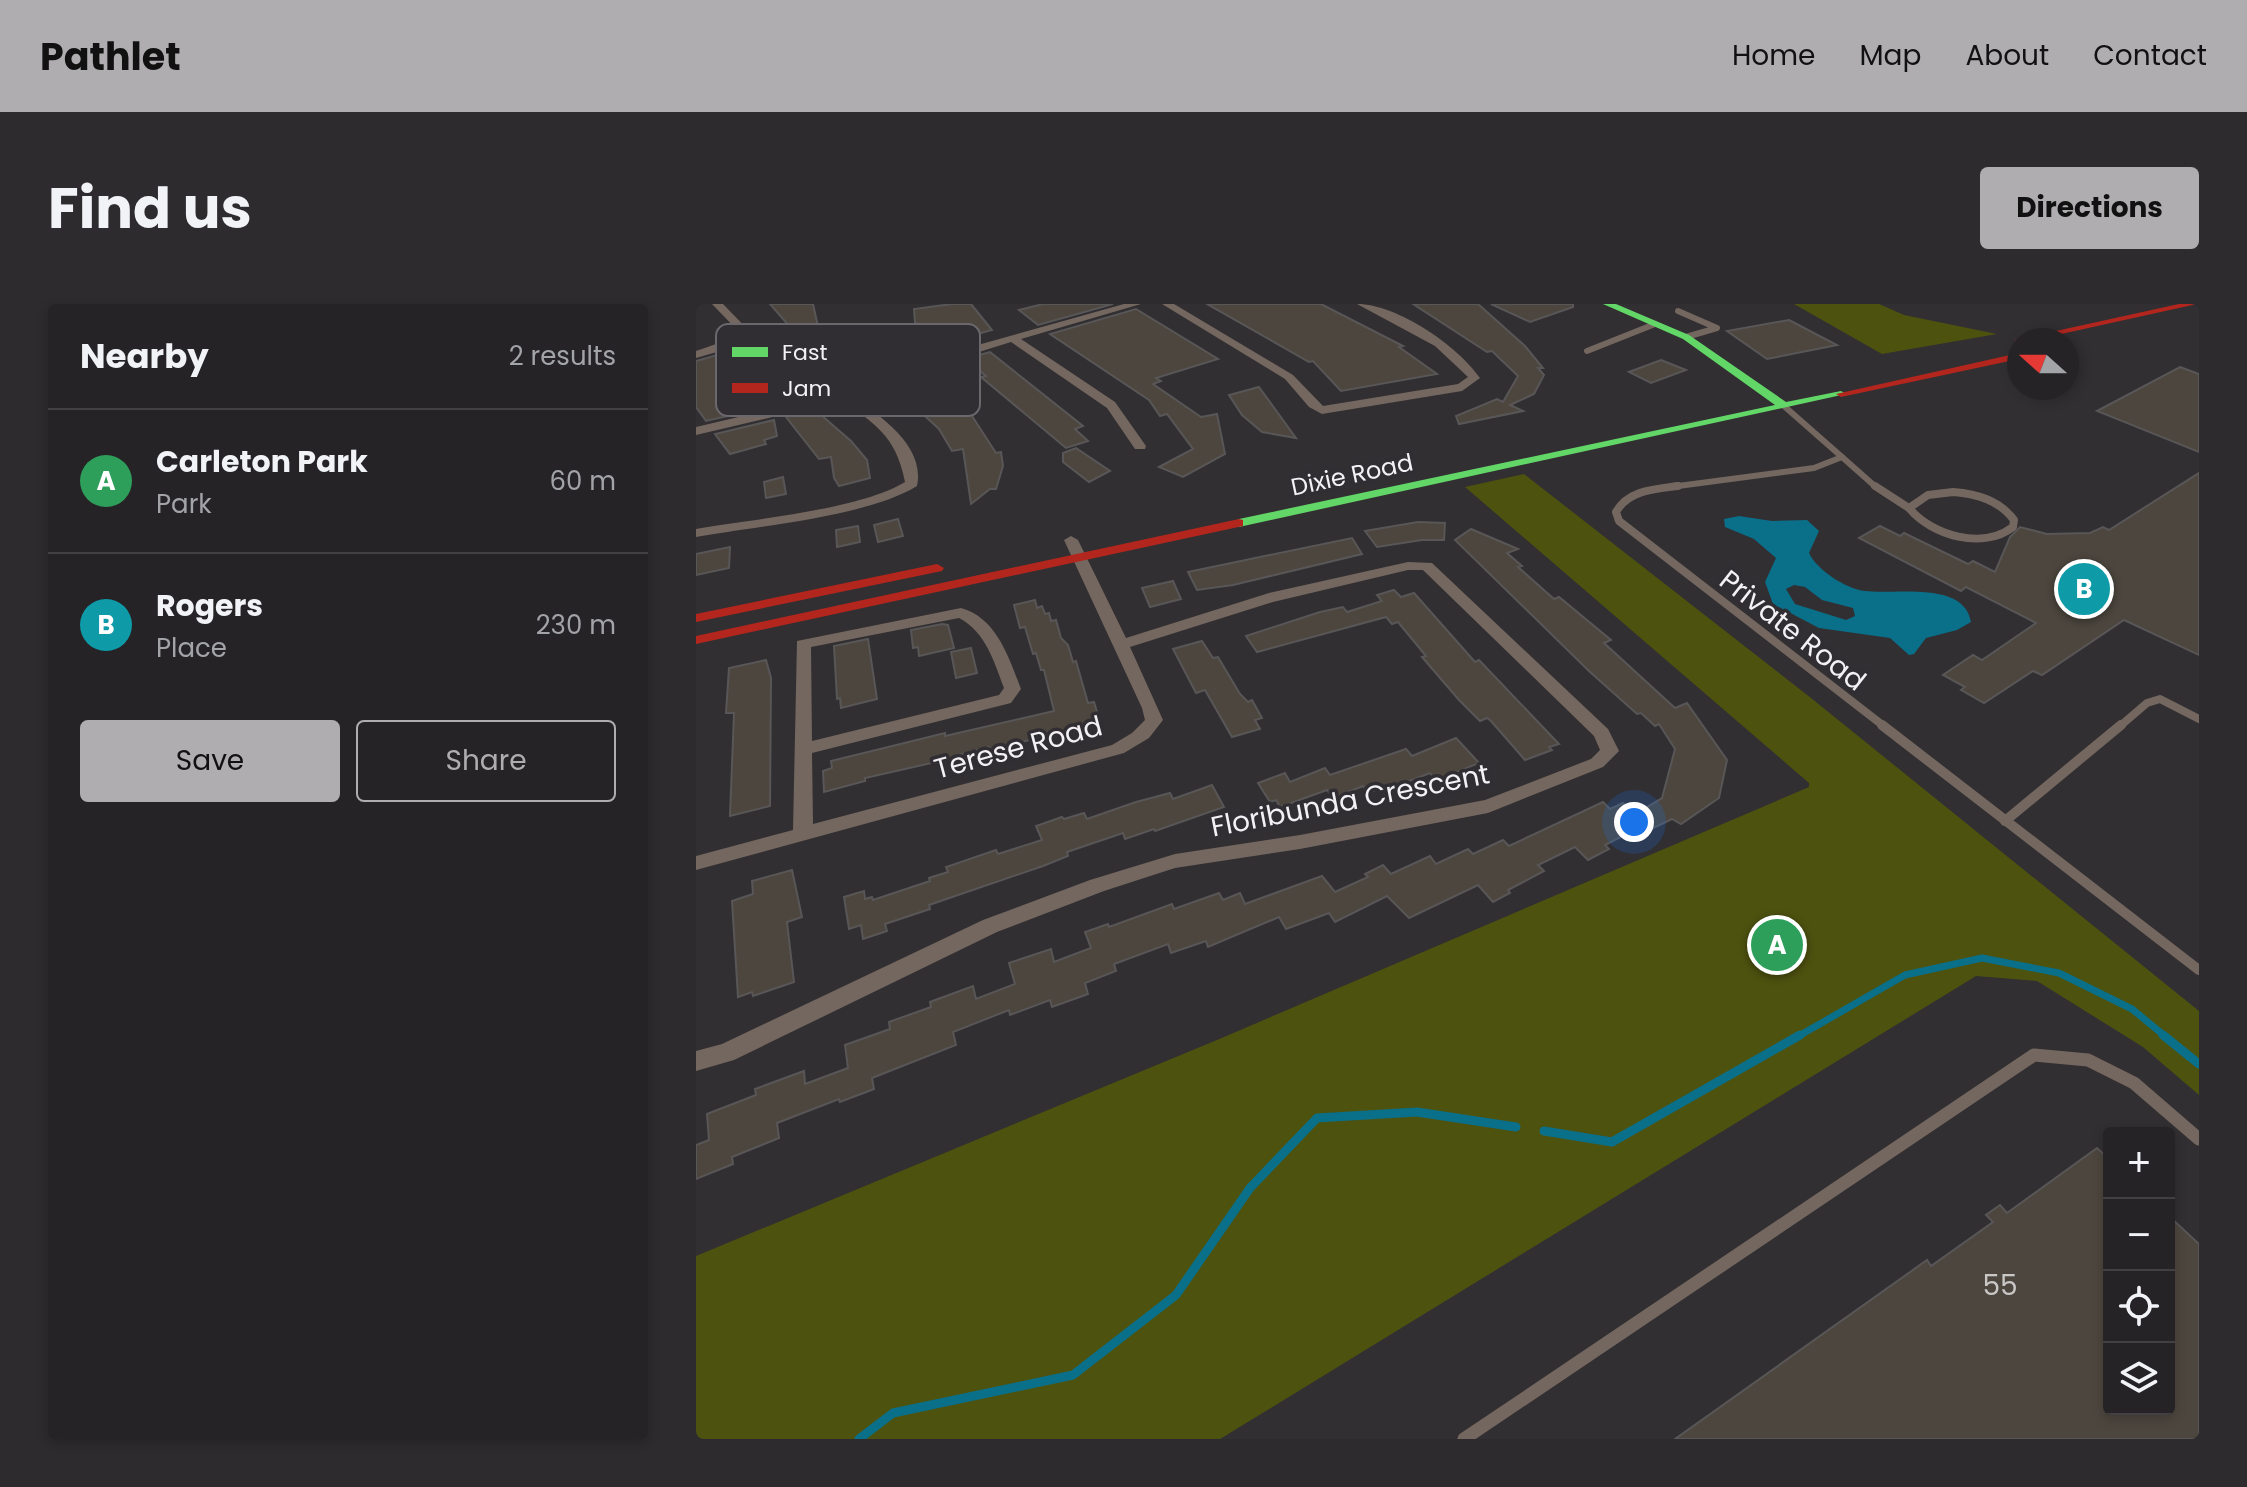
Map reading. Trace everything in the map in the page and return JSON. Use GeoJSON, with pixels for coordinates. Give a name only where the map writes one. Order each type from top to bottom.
{"type":"FeatureCollection","features":[{"type":"Feature","properties":{"kind":"main road"},"geometry":{"type":"LineString","coordinates":[[1608,304],[1686,337],[1784,406]]}},
{"type":"Feature","properties":{"kind":"main road","name":"Dixie Road"},"geometry":{"type":"LineString","coordinates":[[2077,328],[2192,304]]}},
{"type":"Feature","properties":{"kind":"main road"},"geometry":{"type":"LineString","coordinates":[[2079,343],[2199,317]]}},
{"type":"Feature","properties":{"kind":"main road","name":"Dixie Road"},"geometry":{"type":"LineString","coordinates":[[1252,501],[2007,343]]}},
{"type":"Feature","properties":{"kind":"main road","name":"Dixie Road"},"geometry":{"type":"LineString","coordinates":[[696,640],[2007,359]]}},
{"type":"Feature","properties":{"kind":"main road"},"geometry":{"type":"LineString","coordinates":[[696,618],[961,562]]}},
{"type":"Feature","properties":{"kind":"street"},"geometry":{"type":"LineString","coordinates":[[717,304],[737,324]]}},
{"type":"Feature","properties":{"kind":"street"},"geometry":{"type":"LineString","coordinates":[[980,348],[1136,304]]}},
{"type":"Feature","properties":{"kind":"street"},"geometry":{"type":"LineString","coordinates":[[1167,304],[1289,377],[1299,384],[1315,408],[1322,410],[1462,387],[1474,378],[1464,364],[1428,337],[1362,304]]}},
{"type":"Feature","properties":{"kind":"street"},"geometry":{"type":"LineString","coordinates":[[1012,338],[1111,405],[1140,446]]}},
{"type":"Feature","properties":{"kind":"street"},"geometry":{"type":"LineString","coordinates":[[696,355],[716,349]]}},
{"type":"Feature","properties":{"kind":"street"},"geometry":{"type":"LineString","coordinates":[[696,431],[760,416]]}},
{"type":"Feature","properties":{"kind":"street"},"geometry":{"type":"LineString","coordinates":[[696,533],[878,498],[908,488],[912,483],[904,447],[891,431],[871,416]]}},
{"type":"Feature","properties":{"kind":"street","name":"Terese Road"},"geometry":{"type":"LineString","coordinates":[[696,863],[1133,743],[1146,732],[1154,720],[1070,540]]}},
{"type":"Feature","properties":{"kind":"street","name":"Floribunda Crescent"},"geometry":{"type":"LineString","coordinates":[[696,1061],[726,1053],[990,926],[1097,885],[1175,861],[1300,842],[1488,806],[1597,763],[1610,751],[1602,733],[1427,566],[1408,566],[1269,598],[1119,645]]}},
{"type":"Feature","properties":{"kind":"street"},"geometry":{"type":"LineString","coordinates":[[803,749],[1005,699],[1013,689],[990,636],[973,618],[961,613],[803,644],[803,749],[803,835]]}},
{"type":"Feature","properties":{"kind":"lane"},"geometry":{"type":"LineString","coordinates":[[1678,311],[1717,328],[1686,337]]}},
{"type":"Feature","properties":{"kind":"lane"},"geometry":{"type":"LineString","coordinates":[[1587,351],[1655,324]]}},
{"type":"Feature","properties":{"kind":"lane"},"geometry":{"type":"LineString","coordinates":[[1784,406],[1884,494],[1909,508],[1929,526],[1964,538],[1986,540],[2001,536],[2013,527],[2014,520],[2008,510],[1991,500],[1966,494],[1929,495],[1909,508]]}},
{"type":"Feature","properties":{"kind":"lane","name":"Private Road"},"geometry":{"type":"LineString","coordinates":[[1842,457],[1814,468],[1643,491],[1621,503],[1616,512],[1627,530],[2199,970]]}},
{"type":"Feature","properties":{"kind":"lane"},"geometry":{"type":"LineString","coordinates":[[2005,821],[2147,703],[2160,699],[2199,719]]}},
{"type":"Feature","properties":{"kind":"lane"},"geometry":{"type":"LineString","coordinates":[[1464,1439],[2034,1055],[2088,1060],[2134,1083],[2199,1139]]}},
{"type":"Feature","properties":{"kind":"shaded area"},"geometry":{"type":"Polygon","coordinates":[[[1794,304],[1879,304],[1904,315],[1997,334],[1882,354],[1794,304]]]}},
{"type":"Feature","properties":{"kind":"shaded area"},"geometry":{"type":"Polygon","coordinates":[[[1524,474],[1811,698],[2199,1011],[2199,1095],[2143,1047],[2037,981],[1976,976],[1220,1439],[696,1439],[696,1256],[1217,1040],[1809,787],[1809,783],[1465,487],[1524,474]]]}},
{"type":"Feature","properties":{"kind":"water"},"geometry":{"type":"Polygon","coordinates":[[[1739,516],[1772,521],[1807,520],[1819,531],[1809,553],[1818,566],[1833,578],[1865,591],[1942,595],[1956,600],[1966,609],[1971,622],[1957,630],[1926,638],[1914,654],[1909,655],[1890,638],[1819,628],[1773,604],[1765,582],[1776,558],[1754,539],[1725,527],[1724,519],[1739,516]],[[1794,585],[1786,589],[1795,604],[1846,620],[1855,616],[1853,608],[1822,600],[1805,587],[1794,585]]]}},
{"type":"Feature","properties":{"kind":"building"},"geometry":{"type":"Polygon","coordinates":[[[770,304],[813,304],[817,324],[787,324],[770,304]]]}},
{"type":"Feature","properties":{"kind":"building"},"geometry":{"type":"Polygon","coordinates":[[[971,304],[992,330],[980,333],[980,324],[918,324],[915,323],[914,309],[971,304]]]}},
{"type":"Feature","properties":{"kind":"building"},"geometry":{"type":"Polygon","coordinates":[[[1043,304],[1113,304],[1038,325],[1019,310],[1043,304]]]}},
{"type":"Feature","properties":{"kind":"building"},"geometry":{"type":"Polygon","coordinates":[[[1207,304],[1321,304],[1403,346],[1399,347],[1437,374],[1341,391],[1313,361],[1309,362],[1207,304]]]}},
{"type":"Feature","properties":{"kind":"building"},"geometry":{"type":"Polygon","coordinates":[[[1413,304],[1478,304],[1525,346],[1543,368],[1538,368],[1544,375],[1534,394],[1510,405],[1523,411],[1459,424],[1456,416],[1497,399],[1503,402],[1518,376],[1492,351],[1487,352],[1413,304]]]}},
{"type":"Feature","properties":{"kind":"building"},"geometry":{"type":"Polygon","coordinates":[[[1491,304],[1573,304],[1573,307],[1530,322],[1491,304]]]}},
{"type":"Feature","properties":{"kind":"building"},"geometry":{"type":"Polygon","coordinates":[[[1136,309],[1218,359],[1156,378],[1161,381],[1153,384],[1201,417],[1217,414],[1225,454],[1183,477],[1159,467],[1193,449],[1167,414],[1160,416],[1149,400],[1050,334],[1136,309]]]}},
{"type":"Feature","properties":{"kind":"building"},"geometry":{"type":"Polygon","coordinates":[[[1789,320],[1837,345],[1767,359],[1727,331],[1789,320]]]}},
{"type":"Feature","properties":{"kind":"building"},"geometry":{"type":"Polygon","coordinates":[[[990,352],[1083,426],[1075,429],[1088,441],[1066,448],[981,377],[986,376],[980,371],[980,355],[990,352]]]}},
{"type":"Feature","properties":{"kind":"building"},"geometry":{"type":"Polygon","coordinates":[[[716,355],[716,416],[728,416],[706,421],[696,407],[696,361],[716,355]]]}},
{"type":"Feature","properties":{"kind":"building"},"geometry":{"type":"Polygon","coordinates":[[[1661,360],[1686,370],[1651,383],[1629,372],[1661,360]]]}},
{"type":"Feature","properties":{"kind":"building"},"geometry":{"type":"Polygon","coordinates":[[[2180,367],[2199,374],[2199,452],[2097,411],[2180,367]]]}},
{"type":"Feature","properties":{"kind":"building"},"geometry":{"type":"Polygon","coordinates":[[[1259,387],[1296,438],[1262,432],[1242,415],[1229,395],[1259,387]]]}},
{"type":"Feature","properties":{"kind":"building"},"geometry":{"type":"Polygon","coordinates":[[[822,416],[867,460],[870,478],[839,486],[834,478],[831,457],[819,459],[786,417],[822,416]]]}},
{"type":"Feature","properties":{"kind":"building"},"geometry":{"type":"Polygon","coordinates":[[[972,416],[996,453],[1001,452],[1003,466],[996,489],[990,489],[971,504],[963,449],[952,451],[939,429],[926,417],[972,416]]]}},
{"type":"Feature","properties":{"kind":"building"},"geometry":{"type":"Polygon","coordinates":[[[774,420],[777,436],[764,440],[766,444],[730,454],[715,434],[774,420]]]}},
{"type":"Feature","properties":{"kind":"building"},"geometry":{"type":"Polygon","coordinates":[[[1076,448],[1110,471],[1089,482],[1063,462],[1063,453],[1076,448]]]}},
{"type":"Feature","properties":{"kind":"building"},"geometry":{"type":"Polygon","coordinates":[[[2199,473],[2199,655],[2124,620],[2042,675],[2033,671],[1984,703],[1961,690],[1965,687],[1943,675],[1973,655],[1982,660],[2036,623],[1966,587],[1961,591],[1859,538],[1880,526],[1900,536],[1904,533],[1968,564],[1973,561],[1995,572],[2010,537],[2020,527],[2047,534],[2090,533],[2103,527],[2109,530],[2199,473]]]}},
{"type":"Feature","properties":{"kind":"building"},"geometry":{"type":"Polygon","coordinates":[[[783,477],[786,494],[766,498],[764,482],[783,477]]]}},
{"type":"Feature","properties":{"kind":"building"},"geometry":{"type":"Polygon","coordinates":[[[898,519],[903,536],[878,542],[874,525],[898,519]]]}},
{"type":"Feature","properties":{"kind":"building"},"geometry":{"type":"Polygon","coordinates":[[[1418,522],[1445,523],[1444,540],[1377,547],[1365,531],[1418,522]]]}},
{"type":"Feature","properties":{"kind":"building"},"geometry":{"type":"Polygon","coordinates":[[[858,526],[860,542],[837,547],[836,530],[858,526]]]}},
{"type":"Feature","properties":{"kind":"building"},"geometry":{"type":"Polygon","coordinates":[[[1471,529],[1518,549],[1507,553],[1522,566],[1518,567],[1554,599],[1559,597],[1611,640],[1604,643],[1675,708],[1687,703],[1727,760],[1719,798],[1681,824],[1672,819],[1641,834],[1636,829],[1605,845],[1609,849],[1588,860],[1575,847],[1538,865],[1544,871],[1508,890],[1510,893],[1493,902],[1478,885],[1409,918],[1387,896],[1335,922],[1329,913],[1286,929],[1279,917],[1208,947],[1206,941],[1171,953],[1168,944],[1114,964],[1116,971],[1085,983],[1088,994],[1052,1007],[1050,1000],[1010,1015],[1009,1010],[953,1032],[956,1045],[872,1078],[874,1089],[777,1123],[779,1138],[732,1157],[733,1164],[696,1179],[696,1145],[709,1140],[707,1114],[756,1095],[755,1089],[804,1071],[805,1084],[848,1068],[845,1045],[890,1029],[889,1022],[931,1007],[930,1002],[973,986],[976,999],[1015,984],[1009,963],[1051,949],[1054,962],[1091,948],[1085,932],[1108,924],[1109,927],[1172,904],[1174,909],[1219,893],[1223,900],[1240,893],[1245,904],[1322,876],[1335,892],[1368,877],[1365,874],[1383,865],[1391,874],[1430,856],[1436,864],[1468,849],[1473,854],[1503,840],[1509,846],[1603,802],[1610,809],[1623,803],[1635,814],[1662,798],[1675,749],[1659,724],[1655,726],[1641,713],[1637,714],[1590,672],[1455,540],[1471,529]]]}},
{"type":"Feature","properties":{"kind":"building"},"geometry":{"type":"Polygon","coordinates":[[[1352,538],[1362,554],[1233,585],[1197,590],[1188,572],[1352,538]]]}},
{"type":"Feature","properties":{"kind":"building"},"geometry":{"type":"Polygon","coordinates":[[[730,547],[729,568],[696,575],[696,554],[730,547]]]}},
{"type":"Feature","properties":{"kind":"building"},"geometry":{"type":"Polygon","coordinates":[[[1173,581],[1181,599],[1150,607],[1142,588],[1173,581]]]}},
{"type":"Feature","properties":{"kind":"building"},"geometry":{"type":"Polygon","coordinates":[[[1394,590],[1401,597],[1414,593],[1475,662],[1479,660],[1559,744],[1549,747],[1552,750],[1525,760],[1491,721],[1487,718],[1480,721],[1459,700],[1422,657],[1426,656],[1398,622],[1392,624],[1386,617],[1257,652],[1246,636],[1320,612],[1343,607],[1347,612],[1382,601],[1377,595],[1394,590]]]}},
{"type":"Feature","properties":{"kind":"building"},"geometry":{"type":"Polygon","coordinates":[[[1035,600],[1037,608],[1042,606],[1045,614],[1049,613],[1051,621],[1056,620],[1061,638],[1068,645],[1073,662],[1076,661],[1088,703],[1094,702],[1100,722],[865,778],[865,781],[824,792],[823,771],[832,768],[831,761],[1054,711],[1044,670],[1041,670],[1036,653],[1033,654],[1025,627],[1020,628],[1014,605],[1035,600]]]}},
{"type":"Feature","properties":{"kind":"building"},"geometry":{"type":"Polygon","coordinates":[[[948,625],[954,648],[919,656],[918,647],[913,648],[911,630],[948,625]]]}},
{"type":"Feature","properties":{"kind":"building"},"geometry":{"type":"Polygon","coordinates":[[[868,639],[877,699],[841,708],[840,698],[837,699],[834,646],[868,639]]]}},
{"type":"Feature","properties":{"kind":"building"},"geometry":{"type":"Polygon","coordinates":[[[1202,641],[1213,658],[1218,657],[1240,694],[1248,702],[1252,700],[1262,718],[1255,720],[1260,729],[1232,737],[1205,690],[1196,693],[1173,649],[1202,641]]]}},
{"type":"Feature","properties":{"kind":"building"},"geometry":{"type":"Polygon","coordinates":[[[971,648],[977,673],[956,678],[951,652],[971,648]]]}},
{"type":"Feature","properties":{"kind":"building"},"geometry":{"type":"Polygon","coordinates":[[[766,660],[771,678],[770,806],[730,816],[734,713],[726,713],[729,668],[766,660]]]}},
{"type":"Feature","properties":{"kind":"building"},"geometry":{"type":"Polygon","coordinates":[[[1456,738],[1479,763],[1436,781],[1430,773],[1386,790],[1383,787],[1368,793],[1363,786],[1333,798],[1327,790],[1280,807],[1276,800],[1270,802],[1258,783],[1285,773],[1290,782],[1325,768],[1330,775],[1406,749],[1412,756],[1456,738]]]}},
{"type":"Feature","properties":{"kind":"building"},"geometry":{"type":"Polygon","coordinates":[[[1212,785],[1224,807],[1155,831],[1125,839],[1123,833],[1067,852],[1068,856],[1043,866],[929,905],[930,909],[885,924],[887,931],[863,939],[861,925],[849,929],[844,897],[864,891],[865,899],[872,897],[873,900],[930,881],[929,878],[948,872],[946,867],[996,850],[998,854],[1042,840],[1036,826],[1062,817],[1084,813],[1087,819],[1136,802],[1170,793],[1173,799],[1212,785]]]}},
{"type":"Feature","properties":{"kind":"building"},"geometry":{"type":"Polygon","coordinates":[[[792,870],[802,917],[787,922],[794,982],[753,996],[752,992],[738,997],[732,901],[753,894],[752,881],[792,870]]]}},
{"type":"Feature","properties":{"kind":"building"},"geometry":{"type":"Polygon","coordinates":[[[2097,1148],[2103,1154],[2103,1415],[2175,1415],[2175,1222],[2199,1244],[2199,1439],[1675,1439],[1927,1260],[1931,1266],[1993,1222],[1986,1215],[2000,1205],[2007,1213],[2097,1148]]]}},
{"type":"Feature","properties":{"kind":"waterway"},"geometry":{"type":"LineString","coordinates":[[1797,1037],[1905,975],[1982,958],[2059,973],[2132,1009],[2166,1037]]}},
{"type":"Feature","properties":{"kind":"waterway"},"geometry":{"type":"LineString","coordinates":[[1544,1131],[1612,1142],[1800,1035]]}},
{"type":"Feature","properties":{"kind":"waterway"},"geometry":{"type":"LineString","coordinates":[[2163,1035],[2199,1064]]}},
{"type":"Feature","properties":{"kind":"waterway"},"geometry":{"type":"LineString","coordinates":[[859,1439],[893,1413],[1073,1375],[1176,1295],[1250,1188],[1317,1118],[1417,1112],[1516,1127]]}},
{"type":"Feature","properties":{"kind":"traffic: fast"},"geometry":{"type":"LineString","coordinates":[[1608,304],[1686,337],[1784,406]]}},
{"type":"Feature","properties":{"kind":"traffic: fast"},"geometry":{"type":"LineString","coordinates":[[1239,523],[1841,394]]}},
{"type":"Feature","properties":{"kind":"traffic: jam"},"geometry":{"type":"LineString","coordinates":[[2077,328],[2192,304]]}},
{"type":"Feature","properties":{"kind":"traffic: jam"},"geometry":{"type":"LineString","coordinates":[[1841,394],[2007,359]]}},
{"type":"Feature","properties":{"kind":"traffic: jam"},"geometry":{"type":"LineString","coordinates":[[696,640],[1239,523]]}},
{"type":"Feature","properties":{"kind":"traffic: jam"},"geometry":{"type":"LineString","coordinates":[[696,618],[937,568]]}},
{"type":"Feature","properties":{"kind":"place","name":"Rogers"},"geometry":{"type":"Point","coordinates":[2084,589]}},
{"type":"Feature","properties":{"kind":"place","name":"Carleton Park"},"geometry":{"type":"Point","coordinates":[1777,945]}}]}
